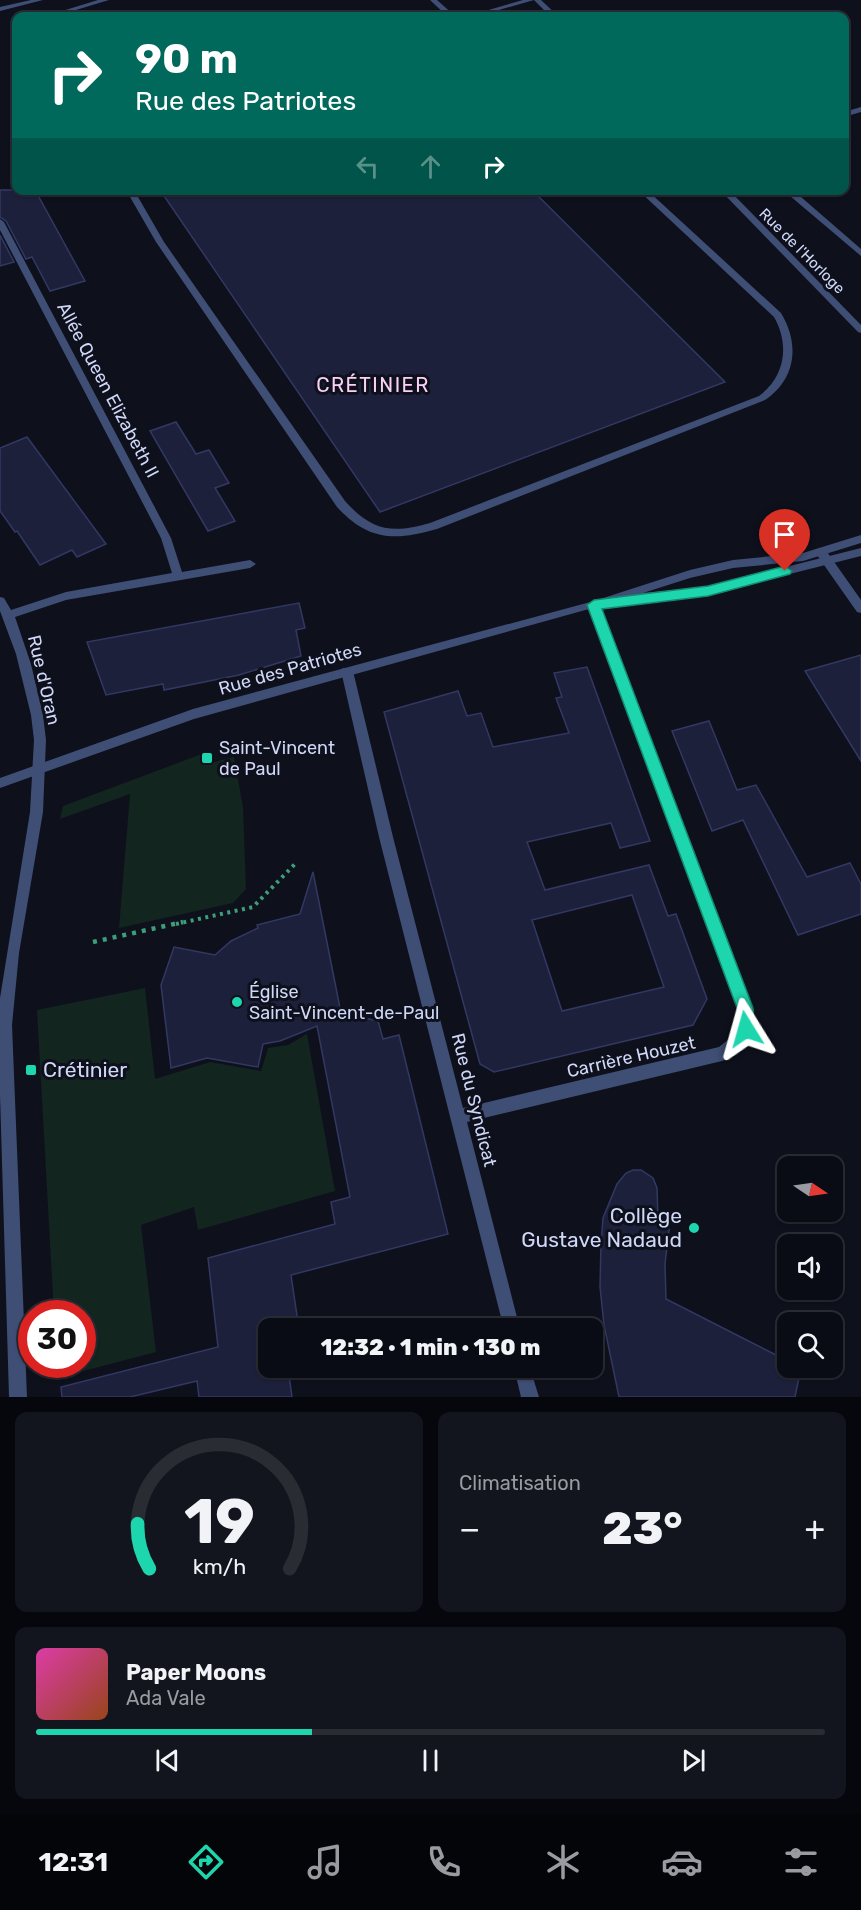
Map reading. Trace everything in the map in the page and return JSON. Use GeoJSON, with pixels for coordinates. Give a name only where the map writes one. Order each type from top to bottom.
{"type":"FeatureCollection","features":[{"type":"Feature","properties":{"kind":"street"},"geometry":{"type":"LineString","coordinates":[[0,9],[40,0]]}},
{"type":"Feature","properties":{"kind":"street"},"geometry":{"type":"LineString","coordinates":[[64,12],[106,0]]}},
{"type":"Feature","properties":{"kind":"street"},"geometry":{"type":"LineString","coordinates":[[433,0],[446,12]]}},
{"type":"Feature","properties":{"kind":"street"},"geometry":{"type":"LineString","coordinates":[[487,12],[531,0]]}},
{"type":"Feature","properties":{"kind":"street"},"geometry":{"type":"LineString","coordinates":[[537,0],[550,12]]}},
{"type":"Feature","properties":{"kind":"street"},"geometry":{"type":"LineString","coordinates":[[133,195],[160,242],[341,504],[364,526],[395,534],[433,526],[762,398],[780,383],[789,346],[787,330],[778,315],[647,195]]}},
{"type":"Feature","properties":{"kind":"street","name":"Rue de l'Horloge"},"geometry":{"type":"LineString","coordinates":[[729,195],[861,330]]}},
{"type":"Feature","properties":{"kind":"street"},"geometry":{"type":"LineString","coordinates":[[793,195],[861,253]]}},
{"type":"Feature","properties":{"kind":"street","name":"Allée Queen Elizabeth II"},"geometry":{"type":"LineString","coordinates":[[0,222],[166,538],[178,576]]}},
{"type":"Feature","properties":{"kind":"street","name":"Rue des Patriotes"},"geometry":{"type":"LineString","coordinates":[[594,605],[708,591],[824,556],[861,539]]}},
{"type":"Feature","properties":{"kind":"street","name":"Rue des Patriotes"},"geometry":{"type":"LineString","coordinates":[[0,783],[193,714],[594,605],[690,574],[733,564],[861,552]]}},
{"type":"Feature","properties":{"kind":"street"},"geometry":{"type":"LineString","coordinates":[[824,556],[861,609]]}},
{"type":"Feature","properties":{"kind":"street"},"geometry":{"type":"LineString","coordinates":[[8,615],[66,596],[250,564]]}},
{"type":"Feature","properties":{"kind":"street","name":"Rue d'Oran"},"geometry":{"type":"LineString","coordinates":[[0,601],[8,615],[24,662],[38,720],[39,770],[35,819],[9,976],[5,1024],[18,1397]]}},
{"type":"Feature","properties":{"kind":"street","name":"Carrière Houzet"},"geometry":{"type":"LineString","coordinates":[[458,1116],[722,1054],[741,1042],[746,1029],[745,1008],[594,605]]}},
{"type":"Feature","properties":{"kind":"street","name":"Rue du Syndicat"},"geometry":{"type":"LineString","coordinates":[[347,671],[386,837],[509,1318]]}},
{"type":"Feature","properties":{"kind":"street"},"geometry":{"type":"LineString","coordinates":[[525,1378],[530,1397]]}},
{"type":"Feature","properties":{"kind":"path"},"geometry":{"type":"LineString","coordinates":[[93,942],[253,907],[297,862]]}},
{"type":"Feature","properties":{"kind":"green space"},"geometry":{"type":"Polygon","coordinates":[[[207,752],[214,762],[234,757],[243,807],[246,889],[233,903],[119,928],[130,794],[60,819],[63,806],[207,752]]]}},
{"type":"Feature","properties":{"kind":"green space"},"geometry":{"type":"Polygon","coordinates":[[[145,988],[155,1079],[210,1062],[261,1071],[268,1048],[288,1045],[307,1034],[335,1191],[198,1230],[194,1207],[141,1225],[156,1352],[96,1368],[96,1300],[53,1300],[37,1010],[145,988]]]}},
{"type":"Feature","properties":{"kind":"building"},"geometry":{"type":"Polygon","coordinates":[[[0,190],[12,190],[12,195],[38,195],[85,281],[50,291],[32,257],[26,259],[6,221],[0,217],[0,190]]]}},
{"type":"Feature","properties":{"kind":"building"},"geometry":{"type":"Polygon","coordinates":[[[163,195],[537,195],[725,382],[380,512],[163,195]]]}},
{"type":"Feature","properties":{"kind":"building"},"geometry":{"type":"Polygon","coordinates":[[[0,235],[14,262],[0,266],[0,235]]]}},
{"type":"Feature","properties":{"kind":"building"},"geometry":{"type":"Polygon","coordinates":[[[176,422],[196,454],[209,450],[229,483],[215,488],[235,521],[208,531],[150,431],[176,422]]]}},
{"type":"Feature","properties":{"kind":"building"},"geometry":{"type":"Polygon","coordinates":[[[27,437],[106,544],[77,557],[72,550],[40,565],[17,531],[15,532],[0,511],[0,448],[27,437]]]}},
{"type":"Feature","properties":{"kind":"building"},"geometry":{"type":"Polygon","coordinates":[[[299,603],[305,628],[296,630],[301,656],[239,675],[164,690],[163,684],[106,695],[87,642],[299,603]]]}},
{"type":"Feature","properties":{"kind":"building"},"geometry":{"type":"Polygon","coordinates":[[[861,655],[861,761],[805,671],[861,655]]]}},
{"type":"Feature","properties":{"kind":"building"},"geometry":{"type":"Polygon","coordinates":[[[587,667],[650,841],[620,848],[611,823],[527,842],[545,890],[649,865],[668,916],[676,914],[707,999],[693,1025],[494,1072],[480,1064],[384,712],[458,691],[467,716],[481,713],[493,747],[569,733],[556,698],[562,697],[554,673],[587,667]],[[632,895],[532,920],[562,1011],[664,987],[632,895]]]}},
{"type":"Feature","properties":{"kind":"building"},"geometry":{"type":"Polygon","coordinates":[[[709,721],[737,790],[756,785],[807,877],[850,863],[861,884],[861,914],[798,935],[743,820],[712,831],[672,731],[709,721]]]}},
{"type":"Feature","properties":{"kind":"building"},"geometry":{"type":"Polygon","coordinates":[[[313,872],[341,1013],[378,1021],[383,1039],[399,1035],[448,1234],[291,1275],[297,1318],[258,1318],[258,1378],[289,1378],[292,1397],[199,1397],[197,1381],[130,1397],[62,1397],[61,1387],[218,1347],[208,1258],[335,1224],[331,1202],[350,1197],[317,1026],[280,1041],[263,1044],[258,1067],[207,1058],[171,1068],[161,985],[174,947],[215,955],[231,941],[258,928],[257,925],[300,914],[313,872]]]}},
{"type":"Feature","properties":{"kind":"building"},"geometry":{"type":"Polygon","coordinates":[[[641,1170],[653,1178],[657,1188],[658,1219],[670,1222],[665,1264],[666,1299],[777,1355],[777,1378],[799,1378],[795,1397],[619,1397],[604,1325],[600,1287],[601,1244],[603,1218],[617,1184],[626,1173],[641,1170]]]}},
{"type":"Feature","properties":{"kind":"place","name":"Saint-Vincent de Paul"},"geometry":{"type":"Point","coordinates":[207,758]}},
{"type":"Feature","properties":{"kind":"place","name":"Église Saint-Vincent-de-Paul"},"geometry":{"type":"Point","coordinates":[237,1002]}},
{"type":"Feature","properties":{"kind":"place","name":"Crétinier"},"geometry":{"type":"Point","coordinates":[31,1070]}},
{"type":"Feature","properties":{"kind":"place","name":"Collège Gustave Nadaud"},"geometry":{"type":"Point","coordinates":[694,1228]}},
{"type":"Feature","properties":{"kind":"district","name":"CRÉTINIER"},"geometry":{"type":"Point","coordinates":[373,385]}},
{"type":"Feature","properties":{"kind":"route"},"geometry":{"type":"LineString","coordinates":[[746,1029],[745,1008],[594,605],[642,597],[678,596],[708,591],[785,571]]}}]}
